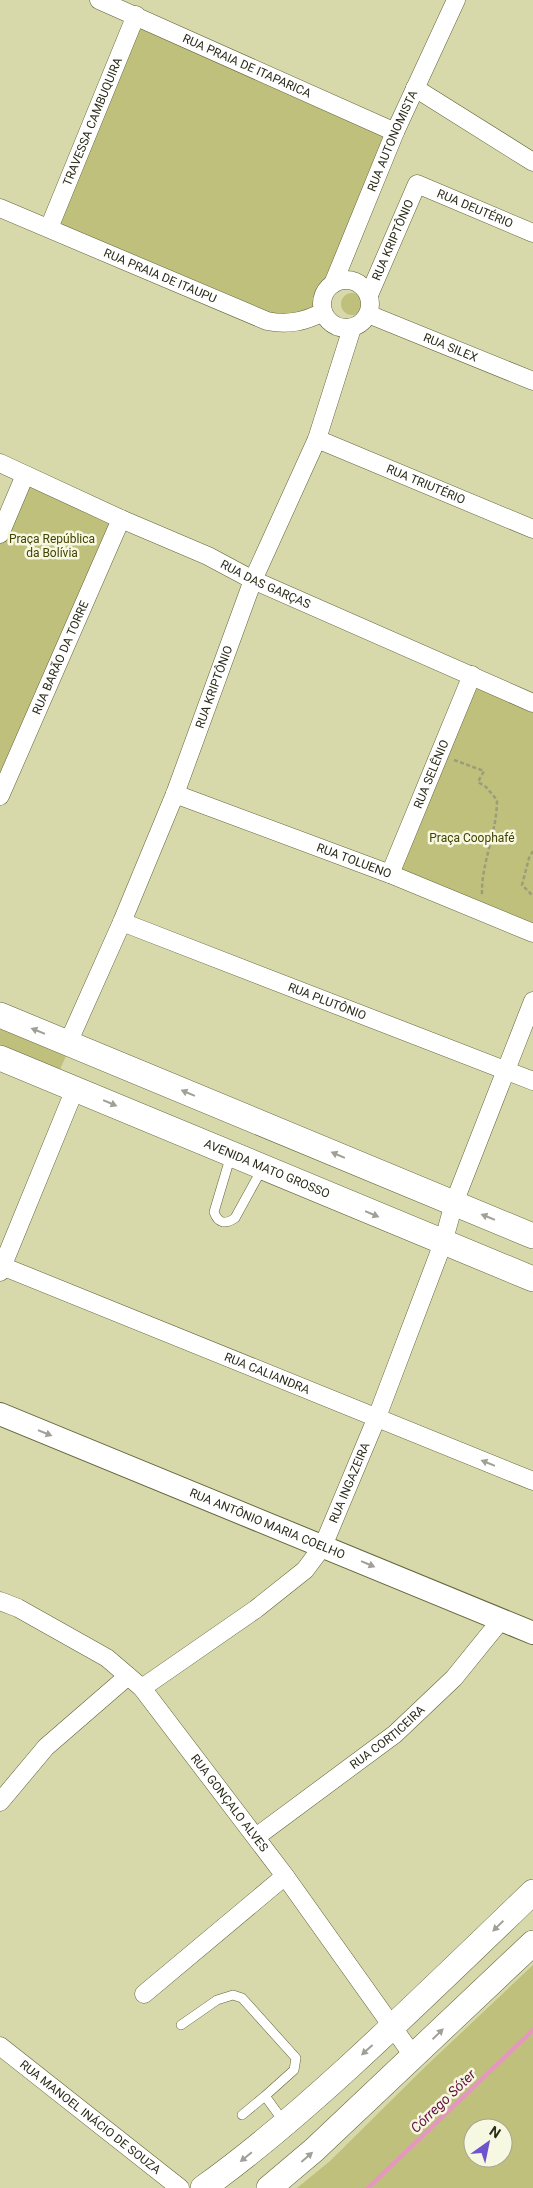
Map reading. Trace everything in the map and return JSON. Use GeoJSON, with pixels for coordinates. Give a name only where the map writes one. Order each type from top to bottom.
{"type":"FeatureCollection","features":[{"type":"Feature","properties":{"kind":"main road"},"geometry":{"type":"LineString","coordinates":[[0,1016],[68,1042],[533,1236]]}},
{"type":"Feature","properties":{"kind":"main road"},"geometry":{"type":"LineString","coordinates":[[28,1069],[53,1067],[68,1042]]}},
{"type":"Feature","properties":{"kind":"main road","name":"AVENIDA MATO GROSSO"},"geometry":{"type":"LineString","coordinates":[[0,1058],[533,1279]]}},
{"type":"Feature","properties":{"kind":"main road"},"geometry":{"type":"LineString","coordinates":[[203,2188],[242,2161],[286,2124],[393,2027],[533,1892]]}},
{"type":"Feature","properties":{"kind":"main road"},"geometry":{"type":"LineString","coordinates":[[269,2188],[314,2150],[533,1943]]}},
{"type":"Feature","properties":{"kind":"street","name":"RUA PRAIA DE ITAPARICA"},"geometry":{"type":"LineString","coordinates":[[99,0],[395,132]]}},
{"type":"Feature","properties":{"kind":"street","name":"RUA AUTONOMISTA"},"geometry":{"type":"LineString","coordinates":[[333,284],[395,132],[456,0]]}},
{"type":"Feature","properties":{"kind":"street","name":"TRAVESSA CAMBUQUIRA"},"geometry":{"type":"LineString","coordinates":[[48,228],[136,15]]}},
{"type":"Feature","properties":{"kind":"street"},"geometry":{"type":"LineString","coordinates":[[415,88],[533,162]]}},
{"type":"Feature","properties":{"kind":"street","name":"RUA DEUTÉRIO"},"geometry":{"type":"LineString","coordinates":[[417,184],[533,233]]}},
{"type":"Feature","properties":{"kind":"street","name":"RUA KRIPTÔNIO"},"geometry":{"type":"LineString","coordinates":[[369,295],[417,184]]}},
{"type":"Feature","properties":{"kind":"street","name":"RUA PRAIA DE ITAUPU"},"geometry":{"type":"LineString","coordinates":[[0,208],[267,321],[282,324],[307,320],[323,312]]}},
{"type":"Feature","properties":{"kind":"street"},"geometry":{"type":"LineString","coordinates":[[347,279],[363,285],[369,295],[368,314],[360,324],[352,328],[337,326],[328,321],[321,307],[325,292],[333,284],[347,279]]}},
{"type":"Feature","properties":{"kind":"street","name":"RUA SILEX"},"geometry":{"type":"LineString","coordinates":[[368,314],[533,380]]}},
{"type":"Feature","properties":{"kind":"street","name":"RUA KRIPTÔNIO"},"geometry":{"type":"LineString","coordinates":[[68,1042],[122,922],[175,794],[253,580],[317,439],[352,328]]}},
{"type":"Feature","properties":{"kind":"street","name":"RUA TRIUTÉRIO"},"geometry":{"type":"LineString","coordinates":[[317,439],[533,529]]}},
{"type":"Feature","properties":{"kind":"street","name":"RUA DAS GARÇAS"},"geometry":{"type":"LineString","coordinates":[[0,463],[121,520],[208,556],[253,580],[533,702]]}},
{"type":"Feature","properties":{"kind":"street"},"geometry":{"type":"LineString","coordinates":[[0,534],[25,475]]}},
{"type":"Feature","properties":{"kind":"street","name":"RUA BARÃO DA TORRE"},"geometry":{"type":"LineString","coordinates":[[0,796],[121,520]]}},
{"type":"Feature","properties":{"kind":"street","name":"RUA SELÊNIO"},"geometry":{"type":"LineString","coordinates":[[390,874],[472,675]]}},
{"type":"Feature","properties":{"kind":"street","name":"RUA TOLUENO"},"geometry":{"type":"LineString","coordinates":[[175,794],[390,874],[533,932]]}},
{"type":"Feature","properties":{"kind":"street","name":"RUA PLUTÔNIO"},"geometry":{"type":"LineString","coordinates":[[122,922],[533,1081]]}},
{"type":"Feature","properties":{"kind":"street","name":"RUA INGAZEIRA"},"geometry":{"type":"LineString","coordinates":[[142,1688],[256,1609],[305,1570],[323,1546],[377,1417],[443,1243],[454,1203],[533,1001]]}},
{"type":"Feature","properties":{"kind":"street"},"geometry":{"type":"LineString","coordinates":[[1,1269],[75,1089]]}},
{"type":"Feature","properties":{"kind":"street","name":"RUA CALIANDRA"},"geometry":{"type":"LineString","coordinates":[[1,1269],[377,1417],[533,1481]]}},
{"type":"Feature","properties":{"kind":"street","name":"RUA ANTÔNIO MARIA COELHO"},"geometry":{"type":"LineString","coordinates":[[0,1414],[533,1633]]}},
{"type":"Feature","properties":{"kind":"street","name":"RUA GONÇALO ALVES"},"geometry":{"type":"LineString","coordinates":[[0,1601],[18,1608],[107,1658],[142,1688],[285,1876],[414,2057]]}},
{"type":"Feature","properties":{"kind":"street","name":"RUA CORTICEIRA"},"geometry":{"type":"LineString","coordinates":[[256,1837],[395,1734],[454,1678],[501,1620]]}},
{"type":"Feature","properties":{"kind":"street"},"geometry":{"type":"LineString","coordinates":[[0,1802],[46,1747],[128,1676]]}},
{"type":"Feature","properties":{"kind":"street"},"geometry":{"type":"LineString","coordinates":[[144,1994],[285,1876]]}},
{"type":"Feature","properties":{"kind":"street","name":"RUA MANOEL INÁCIO DE SOUZA"},"geometry":{"type":"LineString","coordinates":[[0,2046],[180,2188]]}},
{"type":"Feature","properties":{"kind":"lane"},"geometry":{"type":"LineString","coordinates":[[231,1154],[214,1212],[216,1219],[222,1223],[229,1223],[235,1218],[263,1168]]}},
{"type":"Feature","properties":{"kind":"lane"},"geometry":{"type":"LineString","coordinates":[[181,2025],[217,2000],[228,1996],[242,1998],[296,2058],[294,2070],[242,2115]]}},
{"type":"Feature","properties":{"kind":"lane"},"geometry":{"type":"LineString","coordinates":[[265,2096],[286,2124]]}},
{"type":"Feature","properties":{"kind":"path"},"geometry":{"type":"LineString","coordinates":[[439,755],[484,771],[478,782],[486,787],[498,800],[497,814],[482,882],[482,912]]}},
{"type":"Feature","properties":{"kind":"path"},"geometry":{"type":"LineString","coordinates":[[533,851],[529,858],[522,885],[533,896]]}},
{"type":"Feature","properties":{"kind":"green space"},"geometry":{"type":"Polygon","coordinates":[[[136,15],[395,132],[333,284],[325,292],[321,307],[282,324],[49,228],[136,15]]]}},
{"type":"Feature","properties":{"kind":"green space"},"geometry":{"type":"Polygon","coordinates":[[[352,293],[360,296],[363,304],[360,312],[352,315],[344,312],[341,304],[344,296],[352,293]]]}},
{"type":"Feature","properties":{"kind":"green space","name":"Praça República da Bolívia"},"geometry":{"type":"Polygon","coordinates":[[[25,475],[121,519],[0,796],[0,534],[25,475]]]}},
{"type":"Feature","properties":{"kind":"green space","name":"Praça Coophafé"},"geometry":{"type":"Polygon","coordinates":[[[472,675],[533,703],[533,933],[390,874],[472,675]]]}},
{"type":"Feature","properties":{"kind":"green space"},"geometry":{"type":"Polygon","coordinates":[[[0,1026],[67,1054],[57,1076],[0,1051],[0,1026]]]}},
{"type":"Feature","properties":{"kind":"green space"},"geometry":{"type":"Polygon","coordinates":[[[533,1965],[533,2188],[297,2188],[330,2161],[426,2066],[533,1965]]]}},
{"type":"Feature","properties":{"kind":"waterway","name":"Córrego Sóter"},"geometry":{"type":"LineString","coordinates":[[368,2188],[533,2030]]}}]}
